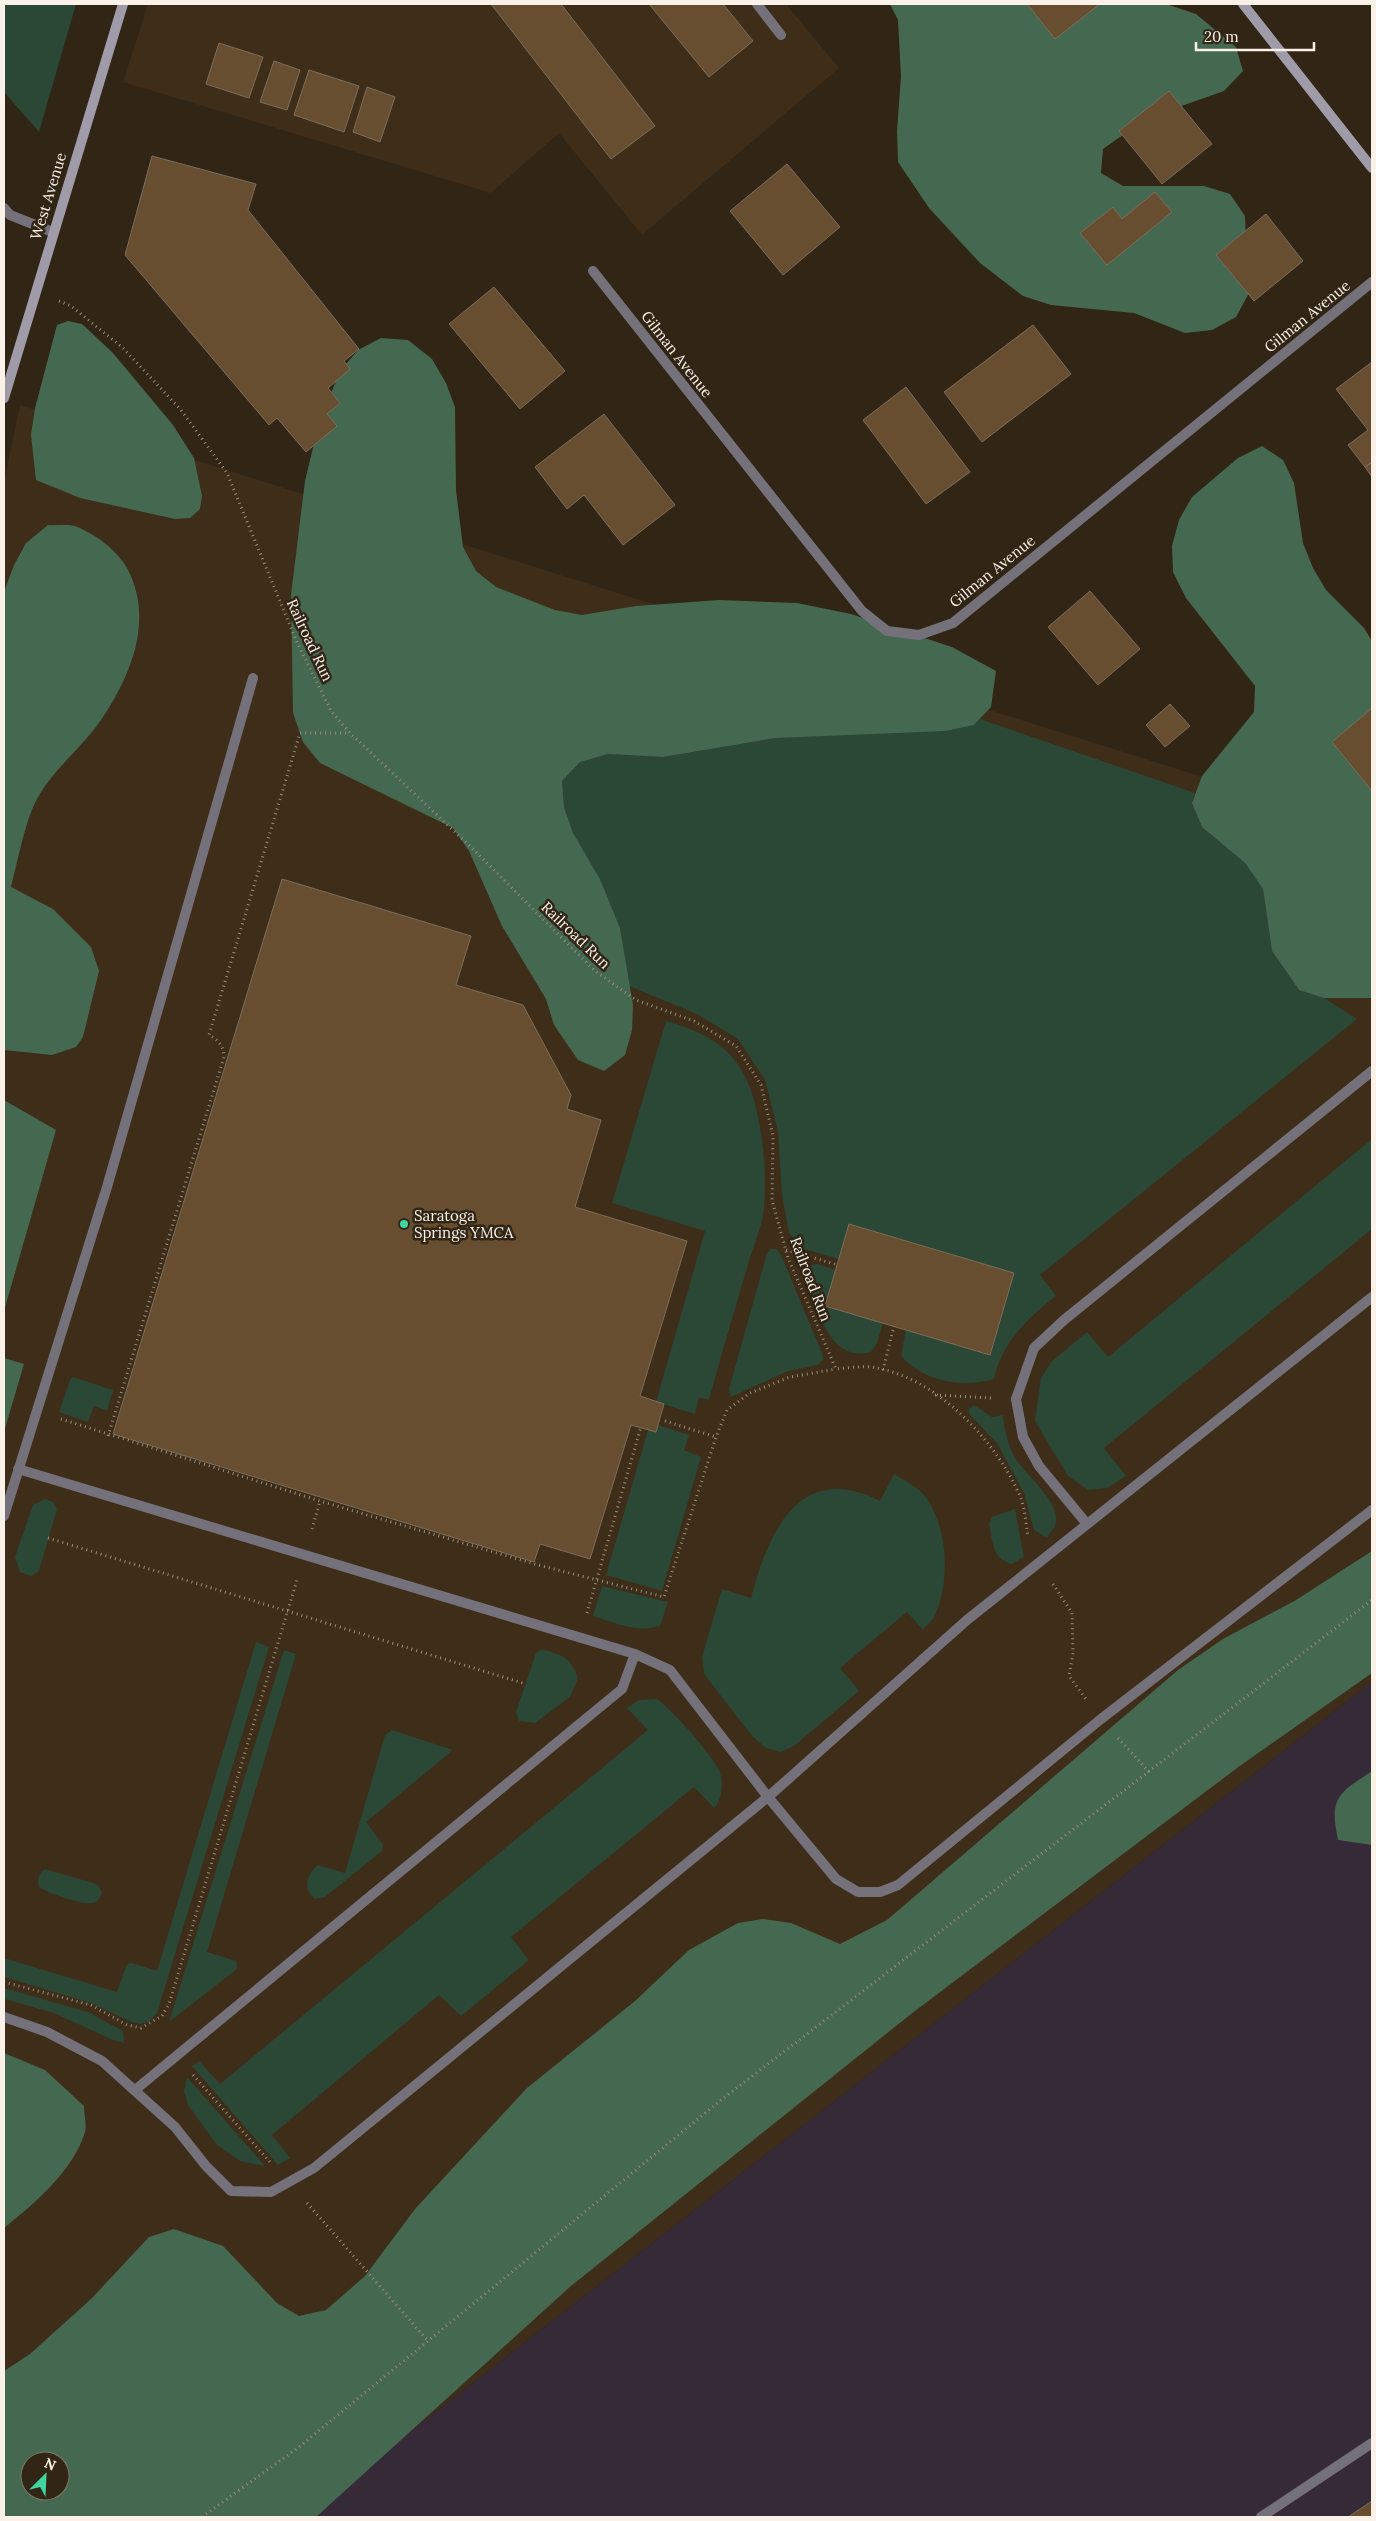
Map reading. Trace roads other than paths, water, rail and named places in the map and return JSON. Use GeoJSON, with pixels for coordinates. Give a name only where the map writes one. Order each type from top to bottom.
{"type":"FeatureCollection","features":[{"type":"Feature","properties":{"kind":"street","name":"West Avenue"},"geometry":{"type":"LineString","coordinates":[[4,398],[123,4]]}},
{"type":"Feature","properties":{"kind":"street"},"geometry":{"type":"LineString","coordinates":[[756,4],[781,34]]}},
{"type":"Feature","properties":{"kind":"street"},"geometry":{"type":"LineString","coordinates":[[1243,4],[1372,168]]}},
{"type":"Feature","properties":{"kind":"street"},"geometry":{"type":"LineString","coordinates":[[4,208],[10,215],[53,232]]}},
{"type":"Feature","properties":{"kind":"street","name":"Gilman Avenue"},"geometry":{"type":"LineString","coordinates":[[592,271],[862,611],[887,631],[919,635],[953,622],[1372,282]]}},
{"type":"Feature","properties":{"kind":"street"},"geometry":{"type":"LineString","coordinates":[[4,1516],[108,1187],[253,678]]}},
{"type":"Feature","properties":{"kind":"street"},"geometry":{"type":"LineString","coordinates":[[1086,1524],[1039,1466],[1023,1437],[1016,1400],[1034,1348],[1064,1320],[1372,1071]]}},
{"type":"Feature","properties":{"kind":"street"},"geometry":{"type":"LineString","coordinates":[[4,2017],[46,2032],[102,2061],[175,2127],[206,2166],[231,2191],[271,2192],[314,2168],[768,1797],[967,1620],[1372,1297]]}},
{"type":"Feature","properties":{"kind":"street"},"geometry":{"type":"LineString","coordinates":[[18,1469],[635,1654],[670,1670],[768,1797],[836,1879],[858,1892],[880,1892],[898,1885],[1101,1718],[1372,1510]]}},
{"type":"Feature","properties":{"kind":"street"},"geometry":{"type":"LineString","coordinates":[[135,2090],[622,1689],[635,1654]]}},
{"type":"Feature","properties":{"kind":"street"},"geometry":{"type":"LineString","coordinates":[[1261,2517],[1372,2442]]}},
{"type":"Feature","properties":{"kind":"place","name":"Saratoga Springs YMCA"},"geometry":{"type":"Point","coordinates":[404,1224]}}]}
